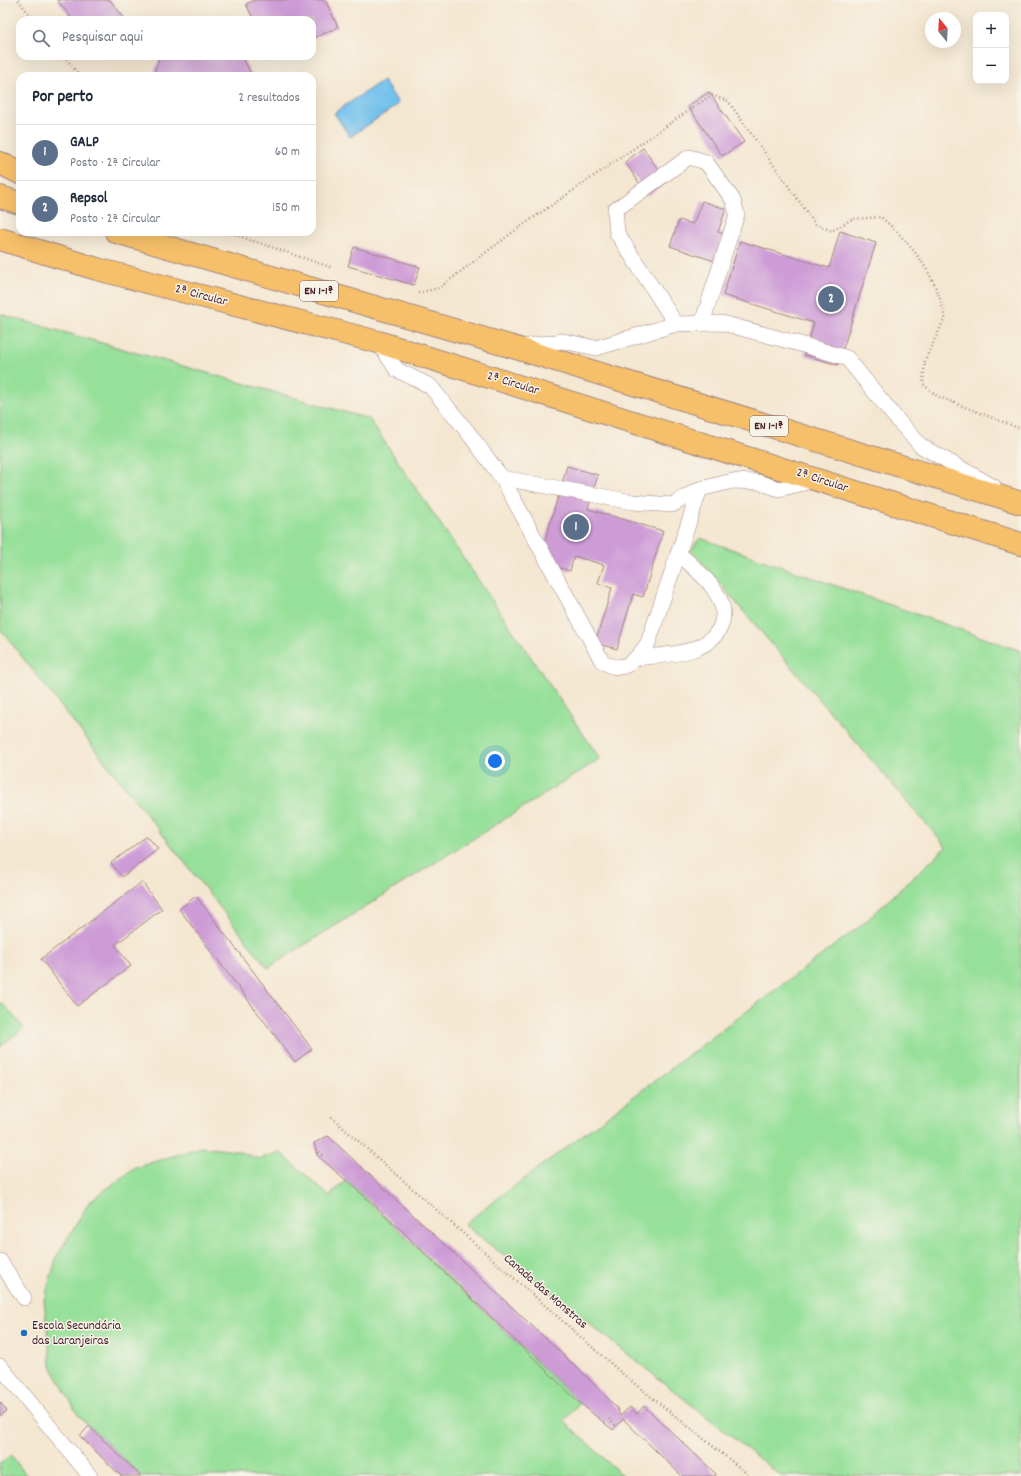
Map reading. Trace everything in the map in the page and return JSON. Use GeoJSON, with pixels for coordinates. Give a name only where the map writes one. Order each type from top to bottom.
{"type":"FeatureCollection","features":[{"type":"Feature","properties":{"kind":"highway"},"geometry":{"type":"LineString","coordinates":[[0,163],[16,171]]}},
{"type":"Feature","properties":{"kind":"highway"},"geometry":{"type":"LineString","coordinates":[[0,197],[16,202]]}},
{"type":"Feature","properties":{"kind":"highway","name":"EN 1-1ª"},"geometry":{"type":"LineString","coordinates":[[133,236],[516,348],[1021,503]]}},
{"type":"Feature","properties":{"kind":"highway","name":"2ª Circular"},"geometry":{"type":"LineString","coordinates":[[0,239],[97,269],[378,342],[1021,544]]}},
{"type":"Feature","properties":{"kind":"lane"},"geometry":{"type":"LineString","coordinates":[[676,324],[617,233],[616,210],[689,157],[706,162],[733,200],[737,214],[702,324]]}},
{"type":"Feature","properties":{"kind":"lane"},"geometry":{"type":"LineString","coordinates":[[516,348],[563,341],[596,348],[676,324],[722,323],[846,358],[921,446],[1021,503]]}},
{"type":"Feature","properties":{"kind":"lane"},"geometry":{"type":"LineString","coordinates":[[378,342],[397,370],[430,386],[467,431],[502,478],[602,661],[612,668],[622,667],[637,658],[691,650],[710,643],[717,635],[723,621],[723,606],[713,588],[678,553]]}},
{"type":"Feature","properties":{"kind":"lane"},"geometry":{"type":"LineString","coordinates":[[502,478],[632,502],[672,505],[700,490],[733,481],[758,482],[779,489],[818,480]]}},
{"type":"Feature","properties":{"kind":"lane"},"geometry":{"type":"LineString","coordinates":[[637,658],[648,642],[700,490]]}},
{"type":"Feature","properties":{"kind":"lane"},"geometry":{"type":"LineString","coordinates":[[0,1261],[24,1298]]}},
{"type":"Feature","properties":{"kind":"lane"},"geometry":{"type":"LineString","coordinates":[[0,1366],[90,1476]]}},
{"type":"Feature","properties":{"kind":"path"},"geometry":{"type":"LineString","coordinates":[[18,0],[31,16]]}},
{"type":"Feature","properties":{"kind":"path"},"geometry":{"type":"LineString","coordinates":[[67,60],[77,72]]}},
{"type":"Feature","properties":{"kind":"path"},"geometry":{"type":"LineString","coordinates":[[412,292],[418,293],[439,288],[513,232],[711,95],[728,101],[816,226],[832,231],[852,218],[881,216],[897,231],[922,264],[937,290],[945,318],[925,360],[923,384],[937,396],[1021,429]]}},
{"type":"Feature","properties":{"kind":"path"},"geometry":{"type":"LineString","coordinates":[[239,236],[339,270]]}},
{"type":"Feature","properties":{"kind":"path","name":"Canada das Monstras"},"geometry":{"type":"LineString","coordinates":[[331,1117],[625,1376],[750,1476]]}},
{"type":"Feature","properties":{"kind":"path"},"geometry":{"type":"LineString","coordinates":[[316,1149],[323,1156]]}},
{"type":"Feature","properties":{"kind":"path"},"geometry":{"type":"LineString","coordinates":[[609,1419],[616,1426]]}},
{"type":"Feature","properties":{"kind":"green space"},"geometry":{"type":"Polygon","coordinates":[[[0,314],[369,419],[600,759],[268,968],[0,629],[0,314]]]}},
{"type":"Feature","properties":{"kind":"green space"},"geometry":{"type":"Polygon","coordinates":[[[700,538],[1021,651],[1021,1476],[781,1476],[464,1224],[863,924],[946,847],[691,550],[700,538]]]}},
{"type":"Feature","properties":{"kind":"green space"},"geometry":{"type":"Polygon","coordinates":[[[2,1003],[24,1028],[0,1047],[0,1007],[2,1003]]]}},
{"type":"Feature","properties":{"kind":"green space"},"geometry":{"type":"Polygon","coordinates":[[[201,1147],[237,1151],[259,1159],[280,1152],[329,1196],[346,1180],[580,1403],[564,1421],[623,1476],[141,1476],[78,1415],[51,1366],[44,1300],[57,1256],[90,1201],[135,1168],[201,1147]]]}},
{"type":"Feature","properties":{"kind":"green space"},"geometry":{"type":"Polygon","coordinates":[[[11,1455],[27,1476],[0,1476],[0,1463],[11,1455]]]}},
{"type":"Feature","properties":{"kind":"water"},"geometry":{"type":"Polygon","coordinates":[[[383,80],[399,104],[350,137],[334,113],[383,80]]]}},
{"type":"Feature","properties":{"kind":"building"},"geometry":{"type":"Polygon","coordinates":[[[57,0],[110,0],[123,16],[70,16],[57,0]]]}},
{"type":"Feature","properties":{"kind":"building"},"geometry":{"type":"Polygon","coordinates":[[[255,0],[325,0],[338,27],[316,37],[316,16],[252,16],[246,4],[255,0]]]}},
{"type":"Feature","properties":{"kind":"building"},"geometry":{"type":"Polygon","coordinates":[[[159,60],[244,60],[250,72],[154,72],[159,60]]]}},
{"type":"Feature","properties":{"kind":"building"},"geometry":{"type":"Polygon","coordinates":[[[709,92],[744,142],[722,156],[688,106],[709,92]]]}},
{"type":"Feature","properties":{"kind":"building"},"geometry":{"type":"Polygon","coordinates":[[[643,148],[667,182],[648,196],[625,162],[643,148]]]}},
{"type":"Feature","properties":{"kind":"building"},"geometry":{"type":"Polygon","coordinates":[[[702,201],[726,209],[718,232],[724,234],[714,261],[670,246],[679,220],[693,224],[702,201]]]}},
{"type":"Feature","properties":{"kind":"building"},"geometry":{"type":"Polygon","coordinates":[[[840,231],[876,243],[838,365],[804,355],[814,323],[723,295],[740,241],[829,268],[840,231]]]}},
{"type":"Feature","properties":{"kind":"building"},"geometry":{"type":"Polygon","coordinates":[[[354,247],[420,267],[414,285],[348,266],[354,247]]]}},
{"type":"Feature","properties":{"kind":"building"},"geometry":{"type":"Polygon","coordinates":[[[567,466],[598,475],[588,509],[663,531],[643,597],[633,594],[617,649],[595,643],[612,588],[598,583],[604,565],[574,556],[570,571],[539,561],[567,466]]]}},
{"type":"Feature","properties":{"kind":"building"},"geometry":{"type":"Polygon","coordinates":[[[147,836],[158,849],[122,877],[111,863],[147,836]]]}},
{"type":"Feature","properties":{"kind":"building"},"geometry":{"type":"Polygon","coordinates":[[[142,882],[162,909],[115,945],[131,966],[77,1006],[41,959],[142,882]]]}},
{"type":"Feature","properties":{"kind":"building"},"geometry":{"type":"Polygon","coordinates":[[[196,896],[312,1049],[295,1062],[179,909],[196,896]]]}},
{"type":"Feature","properties":{"kind":"building"},"geometry":{"type":"Polygon","coordinates":[[[328,1136],[588,1378],[617,1408],[620,1416],[630,1407],[637,1414],[644,1406],[716,1474],[715,1476],[682,1476],[623,1419],[613,1430],[580,1403],[379,1209],[317,1155],[314,1143],[328,1136]]]}},
{"type":"Feature","properties":{"kind":"building"},"geometry":{"type":"Polygon","coordinates":[[[0,1402],[7,1411],[0,1416],[0,1402]]]}},
{"type":"Feature","properties":{"kind":"building"},"geometry":{"type":"Polygon","coordinates":[[[89,1426],[141,1476],[121,1476],[80,1436],[89,1426]]]}},
{"type":"Feature","properties":{"kind":"place","name":"Repsol"},"geometry":{"type":"Point","coordinates":[831,299]}},
{"type":"Feature","properties":{"kind":"place","name":"GALP"},"geometry":{"type":"Point","coordinates":[576,527]}},
{"type":"Feature","properties":{"kind":"place","name":"Escola Secundária das Laranjeiras"},"geometry":{"type":"Point","coordinates":[24,1333]}}]}
